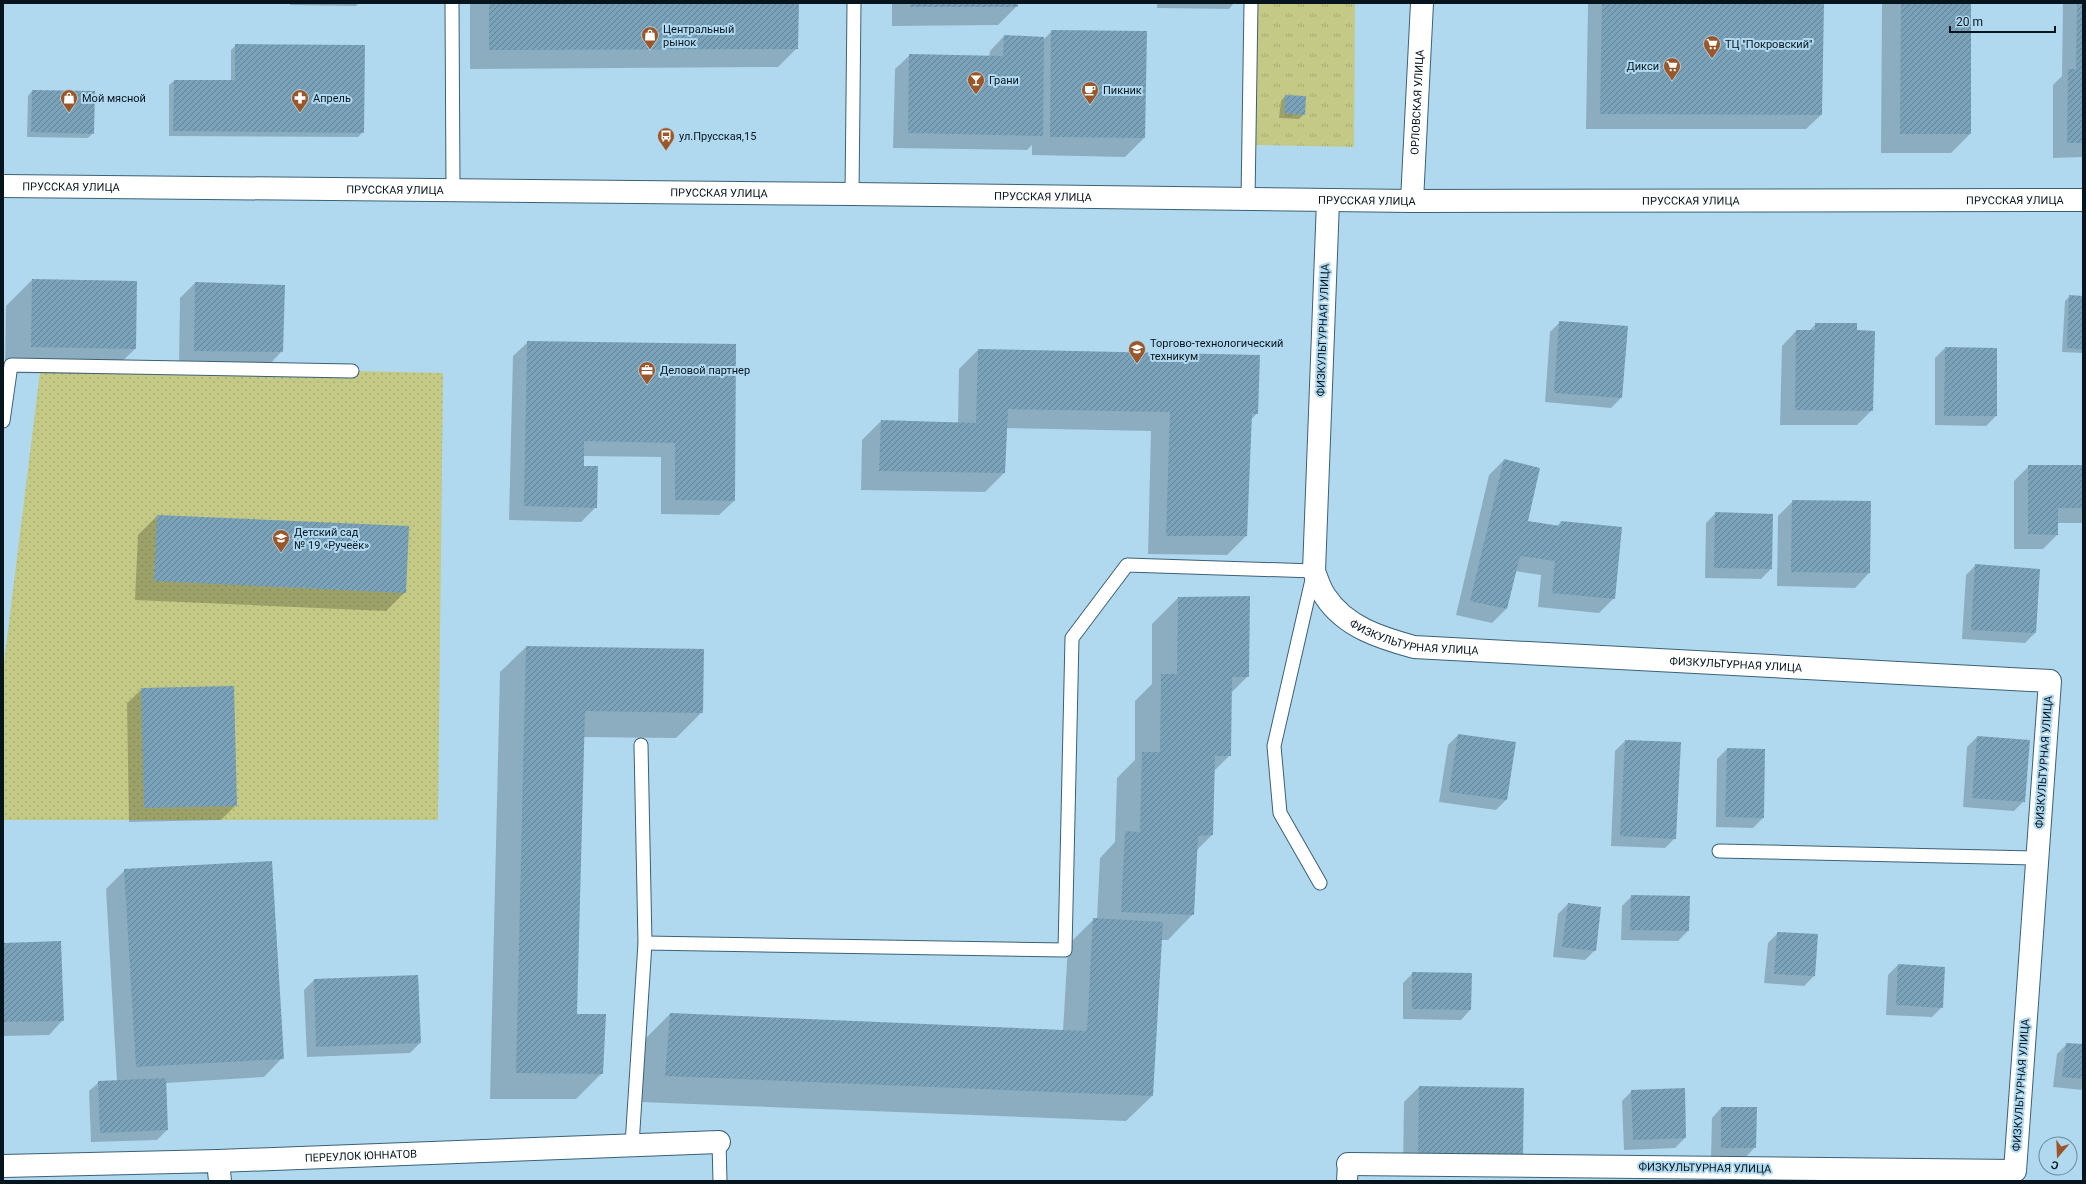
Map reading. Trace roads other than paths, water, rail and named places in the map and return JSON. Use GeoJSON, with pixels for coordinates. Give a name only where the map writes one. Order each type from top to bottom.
{"type":"FeatureCollection","features":[{"type":"Feature","properties":{"kind":"street","name":"ОРЛОВСКАЯ УЛИЦА"},"geometry":{"type":"LineString","coordinates":[[1412,201],[1422,3]]}},
{"type":"Feature","properties":{"kind":"street","name":"ПРУССКАЯ УЛИЦА"},"geometry":{"type":"LineString","coordinates":[[3,186],[452,189],[1328,201],[2083,200]]}},
{"type":"Feature","properties":{"kind":"street","name":"ФИЗКУЛЬТУРНАЯ УЛИЦА"},"geometry":{"type":"LineString","coordinates":[[1328,201],[1314,571],[1325,596],[1345,618],[1377,636],[1414,647],[2050,681],[2015,1171],[1347,1172]]}},
{"type":"Feature","properties":{"kind":"street","name":"ПЕРЕУЛОК ЮННАТОВ"},"geometry":{"type":"LineString","coordinates":[[3,1166],[219,1171],[632,1145],[719,1142]]}},
{"type":"Feature","properties":{"kind":"lane"},"geometry":{"type":"LineString","coordinates":[[452,3],[452,189]]}},
{"type":"Feature","properties":{"kind":"lane"},"geometry":{"type":"LineString","coordinates":[[852,194],[854,3]]}},
{"type":"Feature","properties":{"kind":"lane"},"geometry":{"type":"LineString","coordinates":[[1248,200],[1251,3]]}},
{"type":"Feature","properties":{"kind":"lane"},"geometry":{"type":"LineString","coordinates":[[3,422],[11,365],[352,371]]}},
{"type":"Feature","properties":{"kind":"lane"},"geometry":{"type":"LineString","coordinates":[[645,943],[1065,950],[1072,638],[1127,565],[1314,571],[1274,746],[1280,813],[1320,883]]}},
{"type":"Feature","properties":{"kind":"lane"},"geometry":{"type":"LineString","coordinates":[[632,1145],[645,943],[641,745]]}},
{"type":"Feature","properties":{"kind":"lane"},"geometry":{"type":"LineString","coordinates":[[1719,851],[2037,858]]}},
{"type":"Feature","properties":{"kind":"lane"},"geometry":{"type":"LineString","coordinates":[[719,1142],[720,1181]]}},
{"type":"Feature","properties":{"kind":"place","name":"Центральный рынок"},"geometry":{"type":"Point","coordinates":[650,50]}},
{"type":"Feature","properties":{"kind":"place","name":"ТЦ \"Покровский\""},"geometry":{"type":"Point","coordinates":[1712,59]}},
{"type":"Feature","properties":{"kind":"place","name":"Дикси"},"geometry":{"type":"Point","coordinates":[1672,81]}},
{"type":"Feature","properties":{"kind":"place","name":"Грани"},"geometry":{"type":"Point","coordinates":[976,95]}},
{"type":"Feature","properties":{"kind":"place","name":"Пикник"},"geometry":{"type":"Point","coordinates":[1090,105]}},
{"type":"Feature","properties":{"kind":"place","name":"Мой мясной"},"geometry":{"type":"Point","coordinates":[69,113]}},
{"type":"Feature","properties":{"kind":"place","name":"Апрель"},"geometry":{"type":"Point","coordinates":[300,113]}},
{"type":"Feature","properties":{"kind":"place","name":"ул.Прусская,15"},"geometry":{"type":"Point","coordinates":[666,151]}},
{"type":"Feature","properties":{"kind":"place","name":"Торгово-технологический техникум"},"geometry":{"type":"Point","coordinates":[1137,364]}},
{"type":"Feature","properties":{"kind":"place","name":"Деловой партнер"},"geometry":{"type":"Point","coordinates":[647,385]}},
{"type":"Feature","properties":{"kind":"place","name":"Детский сад № 19 «Ручеёк»"},"geometry":{"type":"Point","coordinates":[281,553]}}]}
